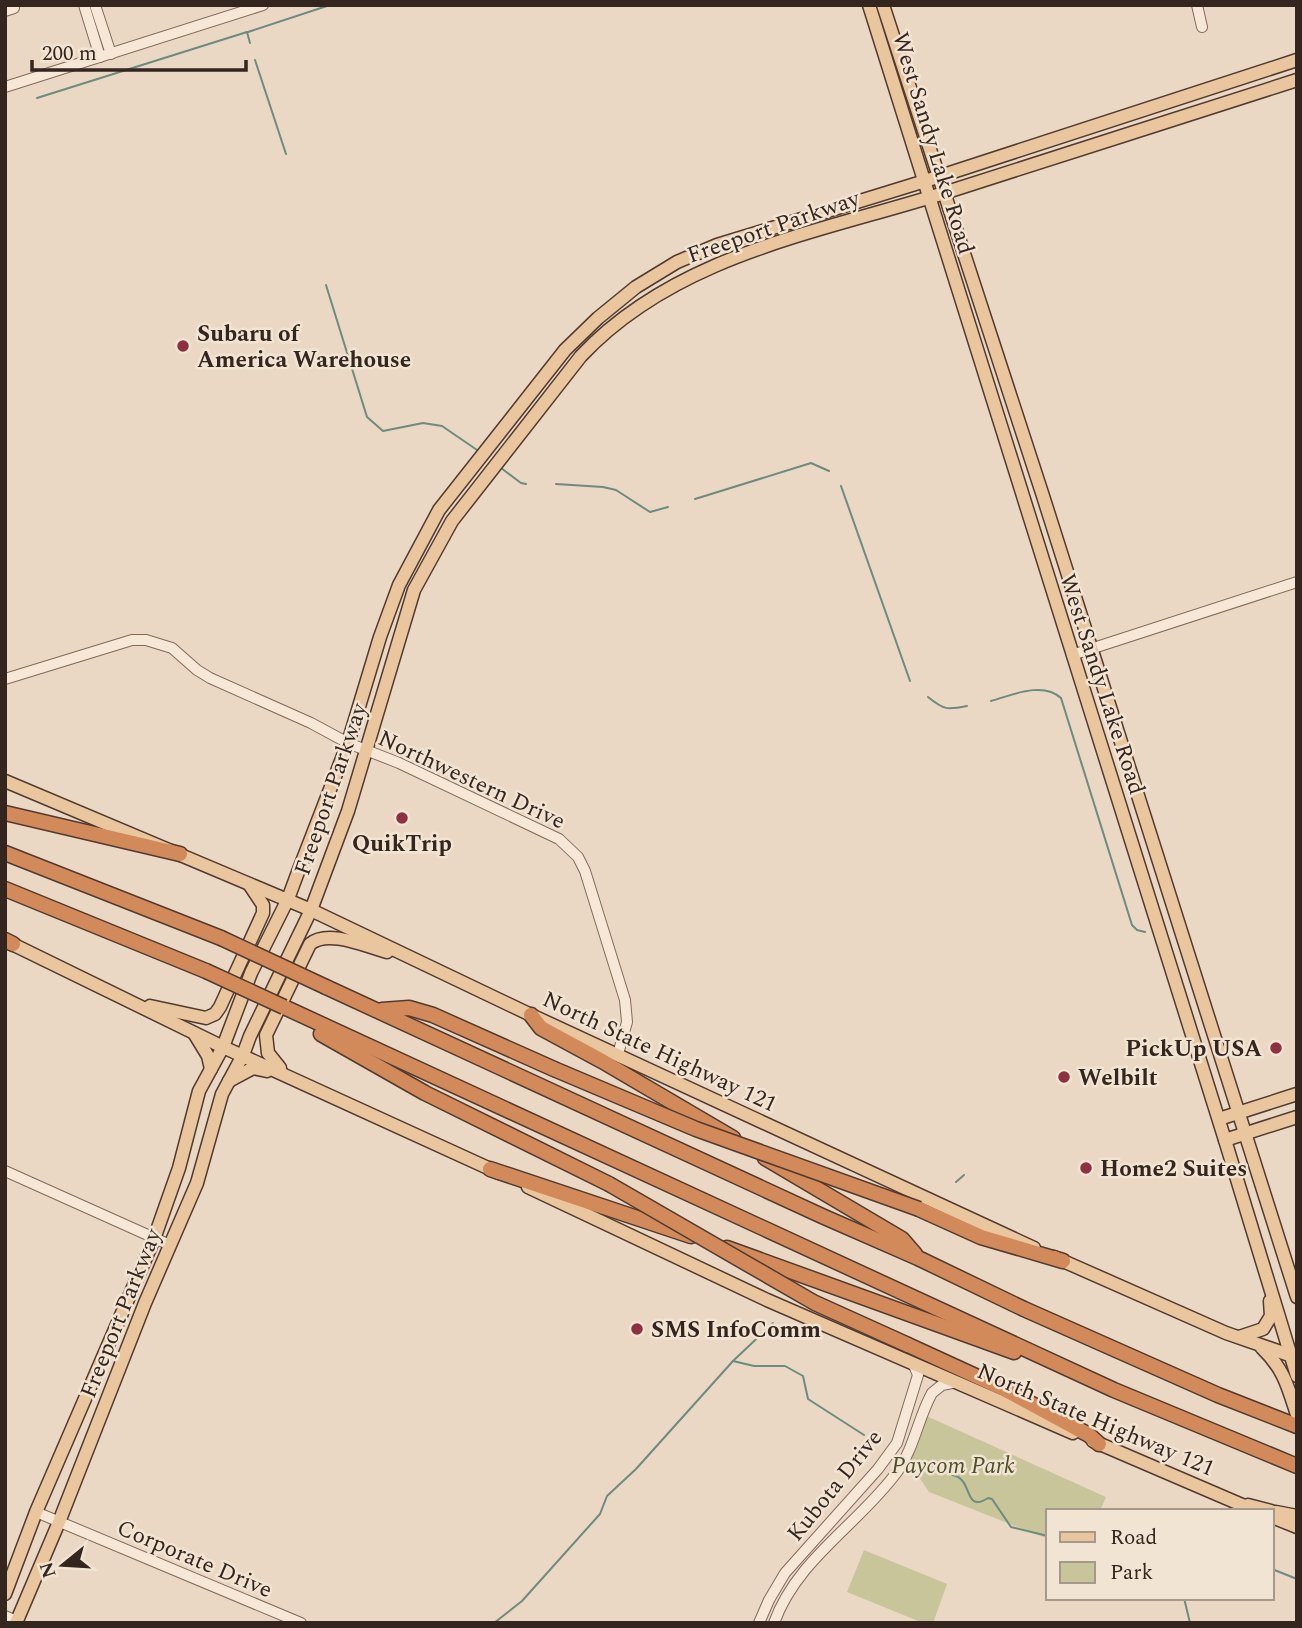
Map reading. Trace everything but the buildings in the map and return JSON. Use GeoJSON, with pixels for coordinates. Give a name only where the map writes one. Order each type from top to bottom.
{"type":"FeatureCollection","features":[{"type":"Feature","properties":{"kind":"highway"},"geometry":{"type":"LineString","coordinates":[[5,813],[180,854]]}},
{"type":"Feature","properties":{"kind":"highway"},"geometry":{"type":"LineString","coordinates":[[5,853],[221,938],[1129,1356],[1295,1422]]}},
{"type":"Feature","properties":{"kind":"highway"},"geometry":{"type":"LineString","coordinates":[[5,889],[206,971],[1137,1400],[1297,1466]]}},
{"type":"Feature","properties":{"kind":"highway"},"geometry":{"type":"LineString","coordinates":[[378,1011],[408,1009],[433,1015],[696,1129],[919,1209],[981,1237],[1063,1261]]}},
{"type":"Feature","properties":{"kind":"highway"},"geometry":{"type":"LineString","coordinates":[[289,1010],[299,1021],[425,1093],[609,1184],[815,1303],[1004,1389],[1089,1434],[1099,1444]]}},
{"type":"Feature","properties":{"kind":"highway"},"geometry":{"type":"LineString","coordinates":[[531,1015],[541,1028],[602,1061],[902,1238],[918,1258]]}},
{"type":"Feature","properties":{"kind":"highway"},"geometry":{"type":"LineString","coordinates":[[490,1169],[766,1261],[1011,1352],[1027,1350]]}},
{"type":"Feature","properties":{"kind":"main road","name":"West Sandy Lake Road"},"geometry":{"type":"LineString","coordinates":[[869,5],[1219,1119],[1297,1376]]}},
{"type":"Feature","properties":{"kind":"main road","name":"West Sandy Lake Road"},"geometry":{"type":"LineString","coordinates":[[883,5],[1297,1297]]}},
{"type":"Feature","properties":{"kind":"main road"},"geometry":{"type":"LineString","coordinates":[[939,176],[1297,60]]}},
{"type":"Feature","properties":{"kind":"main road"},"geometry":{"type":"LineString","coordinates":[[1273,68],[1278,85]]}},
{"type":"Feature","properties":{"kind":"main road"},"geometry":{"type":"LineString","coordinates":[[945,193],[1297,79]]}},
{"type":"Feature","properties":{"kind":"main road"},"geometry":{"type":"LineString","coordinates":[[1164,103],[1170,120]]}},
{"type":"Feature","properties":{"kind":"main road"},"geometry":{"type":"LineString","coordinates":[[1060,137],[1065,154]]}},
{"type":"Feature","properties":{"kind":"main road","name":"Freeport Parkway"},"geometry":{"type":"LineString","coordinates":[[5,1594],[36,1512],[154,1239],[179,1168],[199,1091],[223,1046],[251,973],[288,899],[348,743],[380,637],[399,585],[439,510],[565,350],[636,287],[677,262],[717,245],[939,176]]}},
{"type":"Feature","properties":{"kind":"main road","name":"Freeport Parkway"},"geometry":{"type":"LineString","coordinates":[[13,1620],[59,1522],[145,1303],[197,1183],[222,1094],[311,910],[348,811],[414,590],[453,521],[581,356],[602,334],[645,302],[685,278],[723,261],[945,193]]}},
{"type":"Feature","properties":{"kind":"main road"},"geometry":{"type":"LineString","coordinates":[[773,226],[778,242]]}},
{"type":"Feature","properties":{"kind":"main road"},"geometry":{"type":"LineString","coordinates":[[989,391],[1006,382]]}},
{"type":"Feature","properties":{"kind":"main road","name":"North State Highway 121"},"geometry":{"type":"LineString","coordinates":[[5,780],[288,899],[531,1015],[1063,1261],[1239,1337],[1293,1357]]}},
{"type":"Feature","properties":{"kind":"main road"},"geometry":{"type":"LineString","coordinates":[[266,890],[281,887],[298,872]]}},
{"type":"Feature","properties":{"kind":"main road"},"geometry":{"type":"LineString","coordinates":[[126,1000],[197,1017],[206,1018],[215,1014],[263,914],[263,905],[249,883]]}},
{"type":"Feature","properties":{"kind":"main road"},"geometry":{"type":"LineString","coordinates":[[320,884],[324,904],[336,921]]}},
{"type":"Feature","properties":{"kind":"main road"},"geometry":{"type":"LineString","coordinates":[[288,1075],[268,1053],[266,1035],[310,944],[316,939],[328,936],[417,960]]}},
{"type":"Feature","properties":{"kind":"main road"},"geometry":{"type":"LineString","coordinates":[[1163,944],[1183,938]]}},
{"type":"Feature","properties":{"kind":"main road","name":"North State Highway 121"},"geometry":{"type":"LineString","coordinates":[[8,941],[194,1033],[767,1300],[1251,1509]]}},
{"type":"Feature","properties":{"kind":"main road"},"geometry":{"type":"LineString","coordinates":[[194,1033],[208,1056],[211,1069]]}},
{"type":"Feature","properties":{"kind":"main road"},"geometry":{"type":"LineString","coordinates":[[229,1081],[253,1069],[288,1075]]}},
{"type":"Feature","properties":{"kind":"main road"},"geometry":{"type":"LineString","coordinates":[[1219,1119],[1297,1094]]}},
{"type":"Feature","properties":{"kind":"main road"},"geometry":{"type":"LineString","coordinates":[[1225,1140],[1297,1117]]}},
{"type":"Feature","properties":{"kind":"main road"},"geometry":{"type":"LineString","coordinates":[[1239,1337],[1252,1335],[1268,1323],[1270,1290]]}},
{"type":"Feature","properties":{"kind":"main road"},"geometry":{"type":"LineString","coordinates":[[1257,1343],[1277,1362],[1284,1374],[1295,1422]]}},
{"type":"Feature","properties":{"kind":"main road"},"geometry":{"type":"LineString","coordinates":[[1231,1501],[1264,1509]]}},
{"type":"Feature","properties":{"kind":"main road"},"geometry":{"type":"LineString","coordinates":[[1274,1511],[1297,1516]]}},
{"type":"Feature","properties":{"kind":"main road"},"geometry":{"type":"LineString","coordinates":[[1274,1518],[1297,1527]]}},
{"type":"Feature","properties":{"kind":"street"},"geometry":{"type":"LineString","coordinates":[[84,5],[100,57]]}},
{"type":"Feature","properties":{"kind":"street"},"geometry":{"type":"LineString","coordinates":[[95,5],[111,54]]}},
{"type":"Feature","properties":{"kind":"street"},"geometry":{"type":"LineString","coordinates":[[5,87],[263,5]]}},
{"type":"Feature","properties":{"kind":"street"},"geometry":{"type":"LineString","coordinates":[[1197,5],[1202,27]]}},
{"type":"Feature","properties":{"kind":"street"},"geometry":{"type":"LineString","coordinates":[[1072,655],[1297,582]]}},
{"type":"Feature","properties":{"kind":"street","name":"Northwestern Drive"},"geometry":{"type":"LineString","coordinates":[[5,679],[132,640],[158,642],[172,648],[210,678],[559,839],[578,857],[585,871],[625,1000],[627,1022],[618,1054]]}},
{"type":"Feature","properties":{"kind":"street"},"geometry":{"type":"LineString","coordinates":[[5,1171],[170,1245]]}},
{"type":"Feature","properties":{"kind":"street","name":"Kubota Drive"},"geometry":{"type":"LineString","coordinates":[[760,1623],[769,1600],[785,1573],[878,1469],[897,1443],[918,1376],[913,1363]]}},
{"type":"Feature","properties":{"kind":"street","name":"Kubota Drive"},"geometry":{"type":"LineString","coordinates":[[774,1623],[786,1595],[806,1567],[880,1494],[899,1469],[932,1393],[942,1385],[957,1382]]}},
{"type":"Feature","properties":{"kind":"street","name":"Corporate Drive"},"geometry":{"type":"LineString","coordinates":[[36,1512],[301,1623]]}},
{"type":"Feature","properties":{"kind":"green space","name":"Paycom Park"},"geometry":{"type":"Polygon","coordinates":[[[922,1414],[1106,1497],[1101,1509],[1046,1509],[1046,1538],[929,1492],[909,1462],[922,1414]]]}},
{"type":"Feature","properties":{"kind":"green space"},"geometry":{"type":"Polygon","coordinates":[[[864,1550],[947,1584],[933,1623],[923,1623],[847,1592],[864,1550]]]}},
{"type":"Feature","properties":{"kind":"waterway"},"geometry":{"type":"LineString","coordinates":[[248,32],[330,5]]}},
{"type":"Feature","properties":{"kind":"waterway"},"geometry":{"type":"LineString","coordinates":[[37,98],[247,32],[250,43]]}},
{"type":"Feature","properties":{"kind":"waterway"},"geometry":{"type":"LineString","coordinates":[[255,60],[286,154]]}},
{"type":"Feature","properties":{"kind":"waterway"},"geometry":{"type":"LineString","coordinates":[[326,285],[367,417],[383,431],[423,423],[442,426],[480,452]]}},
{"type":"Feature","properties":{"kind":"waterway"},"geometry":{"type":"LineString","coordinates":[[695,499],[811,463],[829,471]]}},
{"type":"Feature","properties":{"kind":"waterway"},"geometry":{"type":"LineString","coordinates":[[501,468],[526,484]]}},
{"type":"Feature","properties":{"kind":"waterway"},"geometry":{"type":"LineString","coordinates":[[556,484],[616,490],[650,512],[668,507]]}},
{"type":"Feature","properties":{"kind":"waterway"},"geometry":{"type":"LineString","coordinates":[[841,486],[910,681]]}},
{"type":"Feature","properties":{"kind":"waterway"},"geometry":{"type":"LineString","coordinates":[[991,701],[1036,690],[1045,690],[1061,698],[1132,925],[1145,932]]}},
{"type":"Feature","properties":{"kind":"waterway"},"geometry":{"type":"LineString","coordinates":[[928,697],[946,708],[967,706]]}},
{"type":"Feature","properties":{"kind":"waterway"},"geometry":{"type":"LineString","coordinates":[[956,1182],[964,1175]]}},
{"type":"Feature","properties":{"kind":"waterway"},"geometry":{"type":"LineString","coordinates":[[733,1361],[773,1323]]}},
{"type":"Feature","properties":{"kind":"waterway"},"geometry":{"type":"LineString","coordinates":[[494,1623],[522,1601],[600,1514],[607,1496],[636,1469],[733,1361],[754,1366],[785,1366],[803,1376],[808,1399],[864,1435]]}},
{"type":"Feature","properties":{"kind":"waterway"},"geometry":{"type":"LineString","coordinates":[[924,1463],[941,1464],[948,1468],[952,1475],[963,1482],[975,1502],[992,1499],[1011,1527],[1046,1536]]}},
{"type":"Feature","properties":{"kind":"waterway"},"geometry":{"type":"LineString","coordinates":[[1274,1570],[1297,1579]]}},
{"type":"Feature","properties":{"kind":"waterway"},"geometry":{"type":"LineString","coordinates":[[1184,1600],[1190,1623]]}},
{"type":"Feature","properties":{"kind":"place","name":"Subaru of America Warehouse"},"geometry":{"type":"Point","coordinates":[183,346]}},
{"type":"Feature","properties":{"kind":"place","name":"QuikTrip"},"geometry":{"type":"Point","coordinates":[402,818]}},
{"type":"Feature","properties":{"kind":"place","name":"PickUp USA"},"geometry":{"type":"Point","coordinates":[1276,1048]}},
{"type":"Feature","properties":{"kind":"place","name":"Welbilt"},"geometry":{"type":"Point","coordinates":[1064,1077]}},
{"type":"Feature","properties":{"kind":"place","name":"Home2 Suites"},"geometry":{"type":"Point","coordinates":[1086,1168]}},
{"type":"Feature","properties":{"kind":"place","name":"SMS InfoComm"},"geometry":{"type":"Point","coordinates":[637,1329]}}]}
